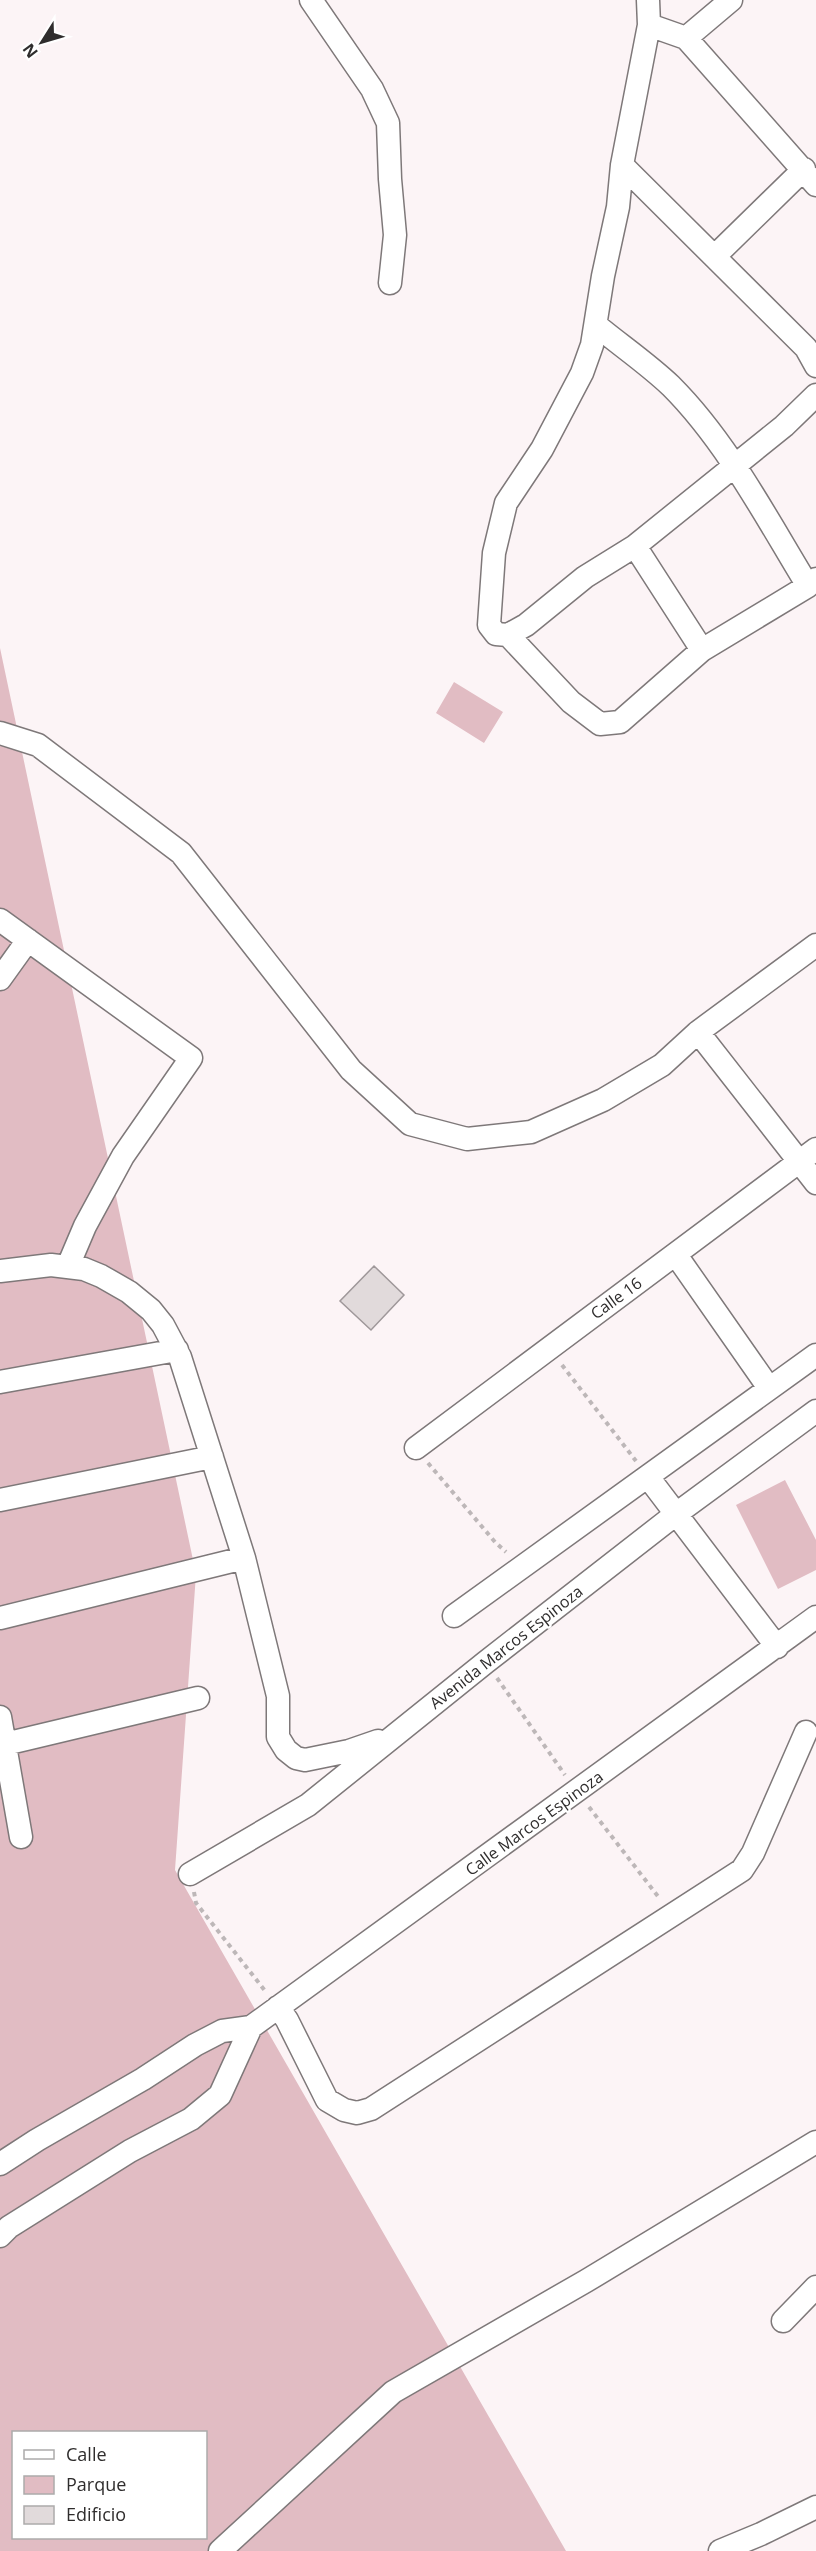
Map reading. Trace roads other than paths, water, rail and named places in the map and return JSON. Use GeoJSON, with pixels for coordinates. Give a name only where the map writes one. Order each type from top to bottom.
{"type":"FeatureCollection","features":[{"type":"Feature","properties":{"kind":"street"},"geometry":{"type":"LineString","coordinates":[[311,0],[372,88],[388,123],[395,235],[390,283]]}},
{"type":"Feature","properties":{"kind":"street"},"geometry":{"type":"LineString","coordinates":[[648,0],[650,25],[622,165],[618,207],[603,276],[592,345],[582,373],[565,407],[542,449],[506,503],[494,553],[489,625],[496,634],[508,635],[526,624],[585,577],[635,546],[784,426],[816,395]]}},
{"type":"Feature","properties":{"kind":"street"},"geometry":{"type":"LineString","coordinates":[[686,38],[731,0]]}},
{"type":"Feature","properties":{"kind":"street"},"geometry":{"type":"LineString","coordinates":[[650,25],[686,38],[810,177],[716,256]]}},
{"type":"Feature","properties":{"kind":"street"},"geometry":{"type":"LineString","coordinates":[[622,165],[806,348],[816,366]]}},
{"type":"Feature","properties":{"kind":"street"},"geometry":{"type":"LineString","coordinates":[[508,635],[571,702],[600,724],[620,722],[702,650],[812,583],[736,466],[671,386],[596,325]]}},
{"type":"Feature","properties":{"kind":"street"},"geometry":{"type":"LineString","coordinates":[[635,546],[702,650]]}},
{"type":"Feature","properties":{"kind":"street"},"geometry":{"type":"LineString","coordinates":[[0,733],[38,745],[181,853],[351,1070],[410,1124],[467,1139],[531,1132],[603,1100],[662,1065],[698,1032],[816,945]]}},
{"type":"Feature","properties":{"kind":"street"},"geometry":{"type":"LineString","coordinates":[[0,920],[191,1058],[123,1156],[85,1226],[68,1266]]}},
{"type":"Feature","properties":{"kind":"street"},"geometry":{"type":"LineString","coordinates":[[0,979],[28,940]]}},
{"type":"Feature","properties":{"kind":"street"},"geometry":{"type":"LineString","coordinates":[[698,1032],[808,1156],[816,1183]]}},
{"type":"Feature","properties":{"kind":"street","name":"Calle 16"},"geometry":{"type":"LineString","coordinates":[[416,1448],[548,1347],[808,1156]]}},
{"type":"Feature","properties":{"kind":"street"},"geometry":{"type":"LineString","coordinates":[[676,1254],[769,1388]]}},
{"type":"Feature","properties":{"kind":"street"},"geometry":{"type":"LineString","coordinates":[[0,1271],[51,1265],[68,1266],[101,1276],[129,1292],[151,1310],[163,1325],[177,1350],[244,1558],[278,1696],[278,1737],[286,1750],[296,1758],[315,1760],[358,1749],[396,1734]]}},
{"type":"Feature","properties":{"kind":"street"},"geometry":{"type":"LineString","coordinates":[[0,1382],[177,1350]]}},
{"type":"Feature","properties":{"kind":"street"},"geometry":{"type":"LineString","coordinates":[[454,1616],[816,1355]]}},
{"type":"Feature","properties":{"kind":"street","name":"Avenida Marcos Espinoza"},"geometry":{"type":"LineString","coordinates":[[190,1874],[308,1805],[676,1514],[816,1411]]}},
{"type":"Feature","properties":{"kind":"street"},"geometry":{"type":"LineString","coordinates":[[0,1500],[212,1457]]}},
{"type":"Feature","properties":{"kind":"street"},"geometry":{"type":"LineString","coordinates":[[648,1477],[777,1647]]}},
{"type":"Feature","properties":{"kind":"street"},"geometry":{"type":"LineString","coordinates":[[0,1618],[244,1558]]}},
{"type":"Feature","properties":{"kind":"street","name":"Calle Marcos Espinoza"},"geometry":{"type":"LineString","coordinates":[[251,2028],[816,1617]]}},
{"type":"Feature","properties":{"kind":"street"},"geometry":{"type":"LineString","coordinates":[[5,1744],[198,1698]]}},
{"type":"Feature","properties":{"kind":"street"},"geometry":{"type":"LineString","coordinates":[[0,1717],[21,1837]]}},
{"type":"Feature","properties":{"kind":"street"},"geometry":{"type":"LineString","coordinates":[[278,2007],[287,2020],[327,2100],[344,2110],[357,2113],[371,2109],[742,1870],[753,1853],[806,1732]]}},
{"type":"Feature","properties":{"kind":"street"},"geometry":{"type":"LineString","coordinates":[[0,2164],[143,2079],[195,2045],[222,2031],[251,2028]]}},
{"type":"Feature","properties":{"kind":"street"},"geometry":{"type":"LineString","coordinates":[[0,2236],[9,2227],[130,2151],[191,2119],[220,2095],[251,2028]]}},
{"type":"Feature","properties":{"kind":"street"},"geometry":{"type":"LineString","coordinates":[[220,2551],[393,2392],[586,2281],[816,2142]]}},
{"type":"Feature","properties":{"kind":"street"},"geometry":{"type":"LineString","coordinates":[[783,2321],[816,2287]]}},
{"type":"Feature","properties":{"kind":"street"},"geometry":{"type":"LineString","coordinates":[[720,2551],[816,2507]]}}]}
